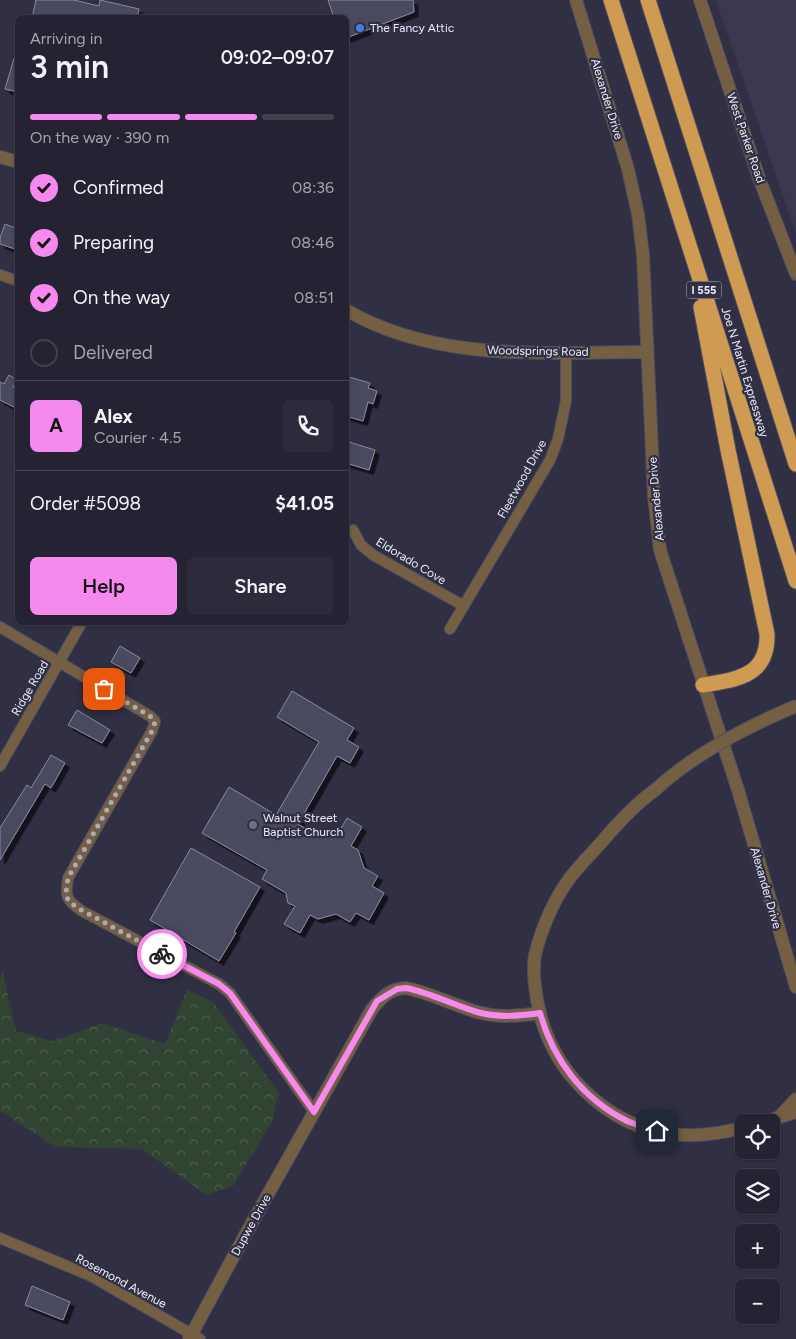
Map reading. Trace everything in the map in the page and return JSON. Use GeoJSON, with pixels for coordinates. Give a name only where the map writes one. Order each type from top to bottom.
{"type":"FeatureCollection","features":[{"type":"Feature","properties":{"kind":"highway","name":"Joe N Martin Expressway"},"geometry":{"type":"LineString","coordinates":[[611,0],[796,581]]}},
{"type":"Feature","properties":{"kind":"highway","name":"Joe N Martin Expressway"},"geometry":{"type":"LineString","coordinates":[[648,0],[796,464]]}},
{"type":"Feature","properties":{"kind":"highway"},"geometry":{"type":"LineString","coordinates":[[686,232],[728,450],[767,634],[765,655],[750,673],[736,679],[703,685]]}},
{"type":"Feature","properties":{"kind":"street","name":"Alexander Drive"},"geometry":{"type":"LineString","coordinates":[[576,0],[628,169],[638,214],[643,255],[654,495],[660,550],[738,790],[796,987]]}},
{"type":"Feature","properties":{"kind":"street","name":"West Parker Road"},"geometry":{"type":"LineString","coordinates":[[700,0],[759,178],[796,274]]}},
{"type":"Feature","properties":{"kind":"street"},"geometry":{"type":"LineString","coordinates":[[0,157],[15,161]]}},
{"type":"Feature","properties":{"kind":"street"},"geometry":{"type":"LineString","coordinates":[[0,275],[15,280]]}},
{"type":"Feature","properties":{"kind":"street","name":"Woodsprings Road"},"geometry":{"type":"LineString","coordinates":[[349,312],[360,319],[402,336],[436,344],[505,352],[647,352]]}},
{"type":"Feature","properties":{"kind":"street","name":"Fleetwood Drive"},"geometry":{"type":"LineString","coordinates":[[450,629],[550,460],[558,439],[566,401],[566,352]]}},
{"type":"Feature","properties":{"kind":"street","name":"Eldorado Cove"},"geometry":{"type":"LineString","coordinates":[[353,530],[356,538],[373,555],[464,606]]}},
{"type":"Feature","properties":{"kind":"street","name":"Ridge Road"},"geometry":{"type":"LineString","coordinates":[[0,766],[80,625]]}},
{"type":"Feature","properties":{"kind":"street"},"geometry":{"type":"LineString","coordinates":[[0,627],[150,716],[155,722],[152,731],[68,878],[66,893],[68,900],[82,911],[219,984],[230,993],[314,1112]]}},
{"type":"Feature","properties":{"kind":"street"},"geometry":{"type":"LineString","coordinates":[[735,1130],[704,1135],[667,1133],[629,1122],[610,1112],[592,1098],[568,1072],[548,1039],[540,1013],[534,980],[535,952],[548,917],[568,880],[590,852],[619,821],[686,765],[734,735],[796,706]]}},
{"type":"Feature","properties":{"kind":"street"},"geometry":{"type":"LineString","coordinates":[[790,969],[796,998]]}},
{"type":"Feature","properties":{"kind":"street","name":"Dupwe Drive"},"geometry":{"type":"LineString","coordinates":[[194,1337],[244,1237],[372,1009],[380,998],[397,989],[414,989],[489,1015],[505,1016],[540,1013]]}},
{"type":"Feature","properties":{"kind":"street"},"geometry":{"type":"LineString","coordinates":[[780,1117],[796,1099]]}},
{"type":"Feature","properties":{"kind":"street"},"geometry":{"type":"LineString","coordinates":[[780,1117],[796,1112]]}},
{"type":"Feature","properties":{"kind":"street"},"geometry":{"type":"LineString","coordinates":[[780,1117],[796,1118]]}},
{"type":"Feature","properties":{"kind":"street","name":"Rosemond Avenue"},"geometry":{"type":"LineString","coordinates":[[0,1238],[91,1276],[194,1337]]}},
{"type":"Feature","properties":{"kind":"shaded area"},"geometry":{"type":"Polygon","coordinates":[[[716,0],[796,0],[796,234],[716,0]]]}},
{"type":"Feature","properties":{"kind":"green space"},"geometry":{"type":"Polygon","coordinates":[[[3,973],[16,1031],[53,1041],[102,1023],[165,1044],[187,989],[214,1003],[279,1093],[272,1122],[233,1186],[207,1195],[141,1149],[56,1147],[0,1111],[0,978],[3,973]]]}},
{"type":"Feature","properties":{"kind":"building"},"geometry":{"type":"Polygon","coordinates":[[[36,0],[74,0],[99,6],[100,0],[139,9],[138,15],[33,15],[36,0]]]}},
{"type":"Feature","properties":{"kind":"building","name":"The Fancy Attic"},"geometry":{"type":"Polygon","coordinates":[[[328,0],[413,0],[414,12],[349,37],[349,15],[333,15],[328,0]]]}},
{"type":"Feature","properties":{"kind":"building"},"geometry":{"type":"Polygon","coordinates":[[[15,55],[15,91],[5,89],[15,55]]]}},
{"type":"Feature","properties":{"kind":"building"},"geometry":{"type":"Polygon","coordinates":[[[5,224],[15,228],[15,249],[0,244],[5,224]]]}},
{"type":"Feature","properties":{"kind":"building"},"geometry":{"type":"Polygon","coordinates":[[[9,375],[15,379],[13,387],[15,388],[15,408],[0,400],[0,382],[4,384],[9,375]]]}},
{"type":"Feature","properties":{"kind":"building"},"geometry":{"type":"Polygon","coordinates":[[[349,377],[370,383],[368,388],[377,391],[373,404],[368,402],[363,421],[349,417],[349,377]]]}},
{"type":"Feature","properties":{"kind":"building"},"geometry":{"type":"Polygon","coordinates":[[[349,442],[375,450],[369,470],[349,464],[349,442]]]}},
{"type":"Feature","properties":{"kind":"building"},"geometry":{"type":"Polygon","coordinates":[[[120,646],[140,658],[131,673],[111,662],[120,646]]]}},
{"type":"Feature","properties":{"kind":"building","name":"Walnut Street Baptist Church"},"geometry":{"type":"Polygon","coordinates":[[[292,691],[354,728],[347,740],[359,747],[350,763],[337,756],[298,824],[318,836],[329,833],[336,837],[347,818],[362,827],[351,846],[358,850],[364,868],[378,876],[372,886],[384,893],[369,920],[356,913],[350,922],[336,914],[318,919],[310,915],[300,933],[284,924],[295,906],[288,903],[286,893],[262,879],[267,870],[202,833],[229,787],[276,815],[319,742],[277,717],[292,691]]]}},
{"type":"Feature","properties":{"kind":"building"},"geometry":{"type":"Polygon","coordinates":[[[77,710],[110,730],[102,743],[68,725],[77,710]]]}},
{"type":"Feature","properties":{"kind":"building"},"geometry":{"type":"Polygon","coordinates":[[[51,755],[65,763],[51,788],[45,784],[0,860],[0,828],[27,785],[31,788],[51,755]]]}},
{"type":"Feature","properties":{"kind":"building"},"geometry":{"type":"Polygon","coordinates":[[[191,848],[260,887],[219,961],[150,920],[191,848]]]}},
{"type":"Feature","properties":{"kind":"building"},"geometry":{"type":"Polygon","coordinates":[[[32,1286],[70,1302],[63,1320],[25,1305],[32,1286]]]}},
{"type":"Feature","properties":{"kind":"way so far"},"geometry":{"type":"LineString","coordinates":[[104,689],[150,716],[155,722],[152,731],[68,878],[66,893],[68,900],[82,911],[162,954]]}},
{"type":"Feature","properties":{"kind":"place","name":"The Fancy Attic"},"geometry":{"type":"Point","coordinates":[360,28]}},
{"type":"Feature","properties":{"kind":"place","name":"Walnut Street Baptist Church"},"geometry":{"type":"Point","coordinates":[253,825]}},
{"type":"Feature","properties":{"kind":"route"},"geometry":{"type":"LineString","coordinates":[[162,954],[219,984],[230,993],[314,1112],[377,1001],[397,989],[406,988],[414,989],[489,1015],[518,1016],[540,1013],[548,1039],[576,1082],[610,1112],[629,1122],[657,1131]]}}]}
